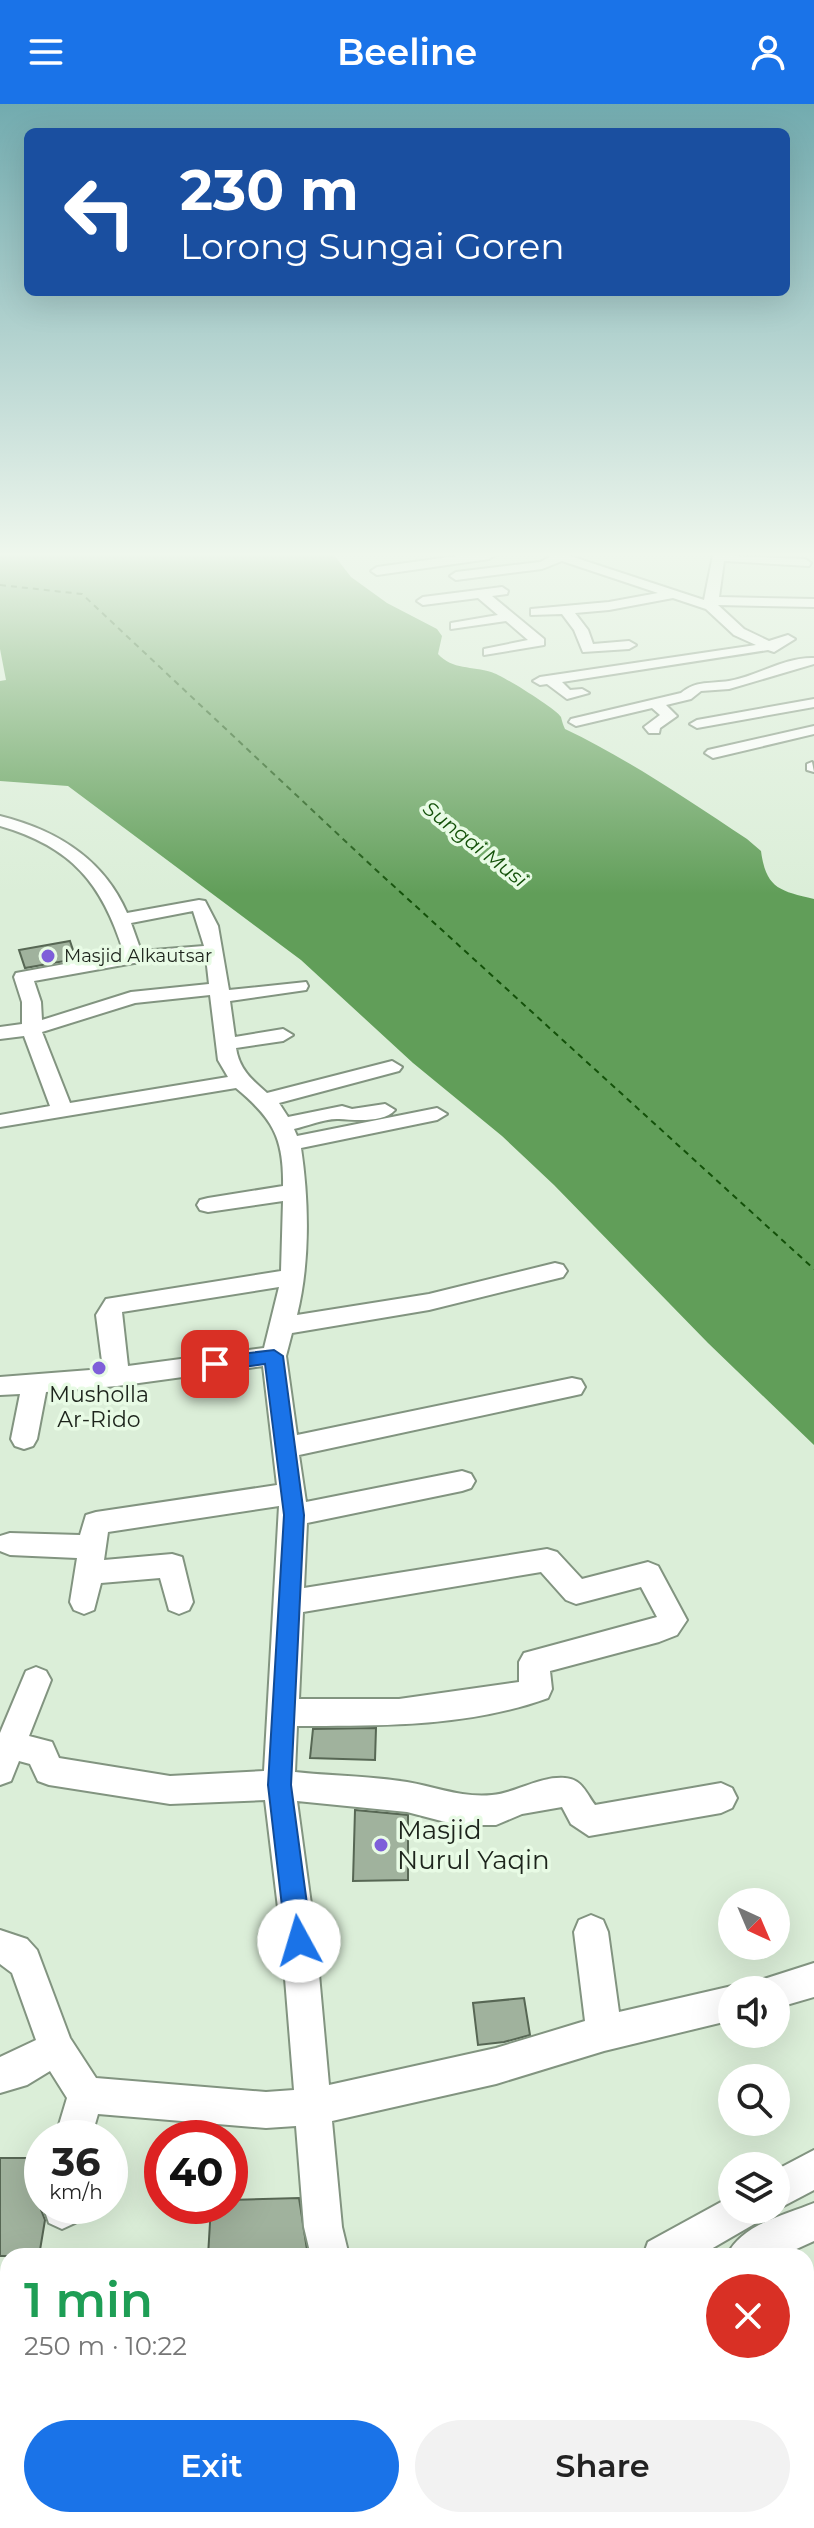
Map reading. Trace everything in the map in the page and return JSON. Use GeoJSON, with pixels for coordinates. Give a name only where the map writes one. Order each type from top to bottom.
{"type":"FeatureCollection","features":[{"type":"Feature","properties":{"kind":"street"},"geometry":{"type":"LineString","coordinates":[[582,693],[567,695],[546,680],[623,668]]}},
{"type":"Feature","properties":{"kind":"street"},"geometry":{"type":"LineString","coordinates":[[645,668],[655,680]]}},
{"type":"Feature","properties":{"kind":"street"},"geometry":{"type":"LineString","coordinates":[[770,675],[782,668]]}},
{"type":"Feature","properties":{"kind":"street"},"geometry":{"type":"LineString","coordinates":[[576,722],[686,696],[702,686],[718,687],[770,675],[806,672]]}},
{"type":"Feature","properties":{"kind":"street"},"geometry":{"type":"LineString","coordinates":[[654,703],[670,716],[651,727],[654,730]]}},
{"type":"Feature","properties":{"kind":"street"},"geometry":{"type":"LineString","coordinates":[[697,724],[814,703]]}},
{"type":"Feature","properties":{"kind":"street"},"geometry":{"type":"LineString","coordinates":[[713,753],[814,730]]}},
{"type":"Feature","properties":{"kind":"street"},"geometry":{"type":"LineString","coordinates":[[0,821],[54,842],[78,857],[104,884],[123,919],[134,957]]}},
{"type":"Feature","properties":{"kind":"street"},"geometry":{"type":"LineString","coordinates":[[123,919],[199,905],[209,926],[214,951],[226,1052],[240,1080],[263,1101],[286,1135],[295,1192],[292,1271],[274,1356],[289,1477],[290,1602],[279,1785],[297,1926],[323,2227],[328,2248]]}},
{"type":"Feature","properties":{"kind":"street"},"geometry":{"type":"LineString","coordinates":[[62,1110],[31,1029],[34,1018],[32,994],[23,977],[134,957],[214,951]]}},
{"type":"Feature","properties":{"kind":"street"},"geometry":{"type":"LineString","coordinates":[[0,1033],[31,1029],[131,998],[299,986]]}},
{"type":"Feature","properties":{"kind":"street"},"geometry":{"type":"LineString","coordinates":[[226,1052],[283,1035]]}},
{"type":"Feature","properties":{"kind":"street"},"geometry":{"type":"LineString","coordinates":[[263,1101],[392,1067]]}},
{"type":"Feature","properties":{"kind":"street"},"geometry":{"type":"LineString","coordinates":[[0,1121],[240,1080]]}},
{"type":"Feature","properties":{"kind":"street"},"geometry":{"type":"LineString","coordinates":[[286,1135],[339,1112],[349,1116],[385,1110]]}},
{"type":"Feature","properties":{"kind":"street"},"geometry":{"type":"LineString","coordinates":[[286,1135],[437,1114]]}},
{"type":"Feature","properties":{"kind":"street"},"geometry":{"type":"LineString","coordinates":[[208,1205],[295,1192]]}},
{"type":"Feature","properties":{"kind":"street"},"geometry":{"type":"LineString","coordinates":[[117,1377],[108,1315],[114,1305],[292,1271]]}},
{"type":"Feature","properties":{"kind":"street"},"geometry":{"type":"LineString","coordinates":[[282,1326],[429,1302],[555,1271]]}},
{"type":"Feature","properties":{"kind":"street"},"geometry":{"type":"LineString","coordinates":[[0,1386],[117,1377],[274,1356]]}},
{"type":"Feature","properties":{"kind":"street"},"geometry":{"type":"LineString","coordinates":[[24,1439],[35,1382]]}},
{"type":"Feature","properties":{"kind":"street"},"geometry":{"type":"LineString","coordinates":[[84,1602],[94,1528],[99,1522],[289,1477],[572,1387]]}},
{"type":"Feature","properties":{"kind":"street"},"geometry":{"type":"LineString","coordinates":[[289,1477],[462,1481]]}},
{"type":"Feature","properties":{"kind":"street"},"geometry":{"type":"LineString","coordinates":[[10,1544],[90,1560],[172,1565],[179,1602]]}},
{"type":"Feature","properties":{"kind":"street"},"geometry":{"type":"LineString","coordinates":[[282,1713],[399,1712],[519,1695],[537,1689],[534,1662],[649,1633],[667,1626],[673,1620],[648,1574],[576,1592],[547,1560],[290,1602]]}},
{"type":"Feature","properties":{"kind":"street"},"geometry":{"type":"LineString","coordinates":[[6,1758],[36,1680]]}},
{"type":"Feature","properties":{"kind":"street"},"geometry":{"type":"LineString","coordinates":[[6,1758],[41,1752],[49,1771],[170,1790],[279,1785],[407,1797],[453,1809],[496,1810],[521,1800],[569,1792],[589,1821],[721,1798]]}},
{"type":"Feature","properties":{"kind":"street"},"geometry":{"type":"LineString","coordinates":[[591,1932],[604,2033]]}},
{"type":"Feature","properties":{"kind":"street"},"geometry":{"type":"LineString","coordinates":[[0,1947],[15,1951],[25,1962],[56,2048],[86,2095],[78,2120]]}},
{"type":"Feature","properties":{"kind":"street"},"geometry":{"type":"LineString","coordinates":[[790,1987],[814,1980]]}},
{"type":"Feature","properties":{"kind":"street"},"geometry":{"type":"LineString","coordinates":[[86,2095],[266,2110],[313,2107],[496,2066],[604,2033],[718,2006]]}},
{"type":"Feature","properties":{"kind":"street"},"geometry":{"type":"LineString","coordinates":[[0,2075],[14,2072],[56,2048]]}},
{"type":"Feature","properties":{"kind":"street"},"geometry":{"type":"LineString","coordinates":[[790,2183],[814,2169]]}},
{"type":"Feature","properties":{"kind":"street"},"geometry":{"type":"LineString","coordinates":[[756,2248],[814,2222]]}},
{"type":"Feature","properties":{"kind":"street"},"geometry":{"type":"LineString","coordinates":[[676,2248],[718,2224]]}},
{"type":"Feature","properties":{"kind":"water","name":"Sungai Musi"},"geometry":{"type":"Polygon","coordinates":[[[4,668],[472,668],[491,672],[557,713],[565,729],[635,767],[747,839],[761,851],[766,873],[776,886],[814,899],[814,1445],[708,1343],[554,1185],[502,1136],[413,1063],[301,960],[68,786],[0,781],[0,681],[6,680],[4,668]]]}},
{"type":"Feature","properties":{"kind":"building","name":"Masjid Alkautsar"},"geometry":{"type":"Polygon","coordinates":[[[70,941],[76,959],[25,968],[19,950],[70,941]]]}},
{"type":"Feature","properties":{"kind":"building"},"geometry":{"type":"Polygon","coordinates":[[[376,1728],[375,1760],[310,1758],[313,1729],[376,1728]]]}},
{"type":"Feature","properties":{"kind":"building","name":"Masjid Nurul Yaqin"},"geometry":{"type":"Polygon","coordinates":[[[355,1810],[408,1815],[408,1880],[353,1881],[355,1810]]]}},
{"type":"Feature","properties":{"kind":"building"},"geometry":{"type":"Polygon","coordinates":[[[524,1998],[530,2035],[478,2045],[473,2003],[524,1998]]]}},
{"type":"Feature","properties":{"kind":"building"},"geometry":{"type":"Polygon","coordinates":[[[0,2158],[24,2158],[24,2224],[44,2224],[40,2248],[0,2248],[0,2158]]]}},
{"type":"Feature","properties":{"kind":"building"},"geometry":{"type":"Polygon","coordinates":[[[299,2198],[307,2248],[208,2248],[210,2224],[248,2224],[248,2199],[299,2198]]]}},
{"type":"Feature","properties":{"kind":"ferry route"},"geometry":{"type":"LineString","coordinates":[[161,668],[375,869],[814,1269]]}},
{"type":"Feature","properties":{"kind":"place","name":"Masjid Alkautsar"},"geometry":{"type":"Point","coordinates":[48,956]}},
{"type":"Feature","properties":{"kind":"place","name":"Musholla Ar-Rido"},"geometry":{"type":"Point","coordinates":[99,1368]}},
{"type":"Feature","properties":{"kind":"place","name":"Masjid Nurul Yaqin"},"geometry":{"type":"Point","coordinates":[381,1845]}},
{"type":"Feature","properties":{"kind":"route"},"geometry":{"type":"LineString","coordinates":[[215,1364],[274,1356],[294,1515],[279,1785],[299,1941]]}}]}
